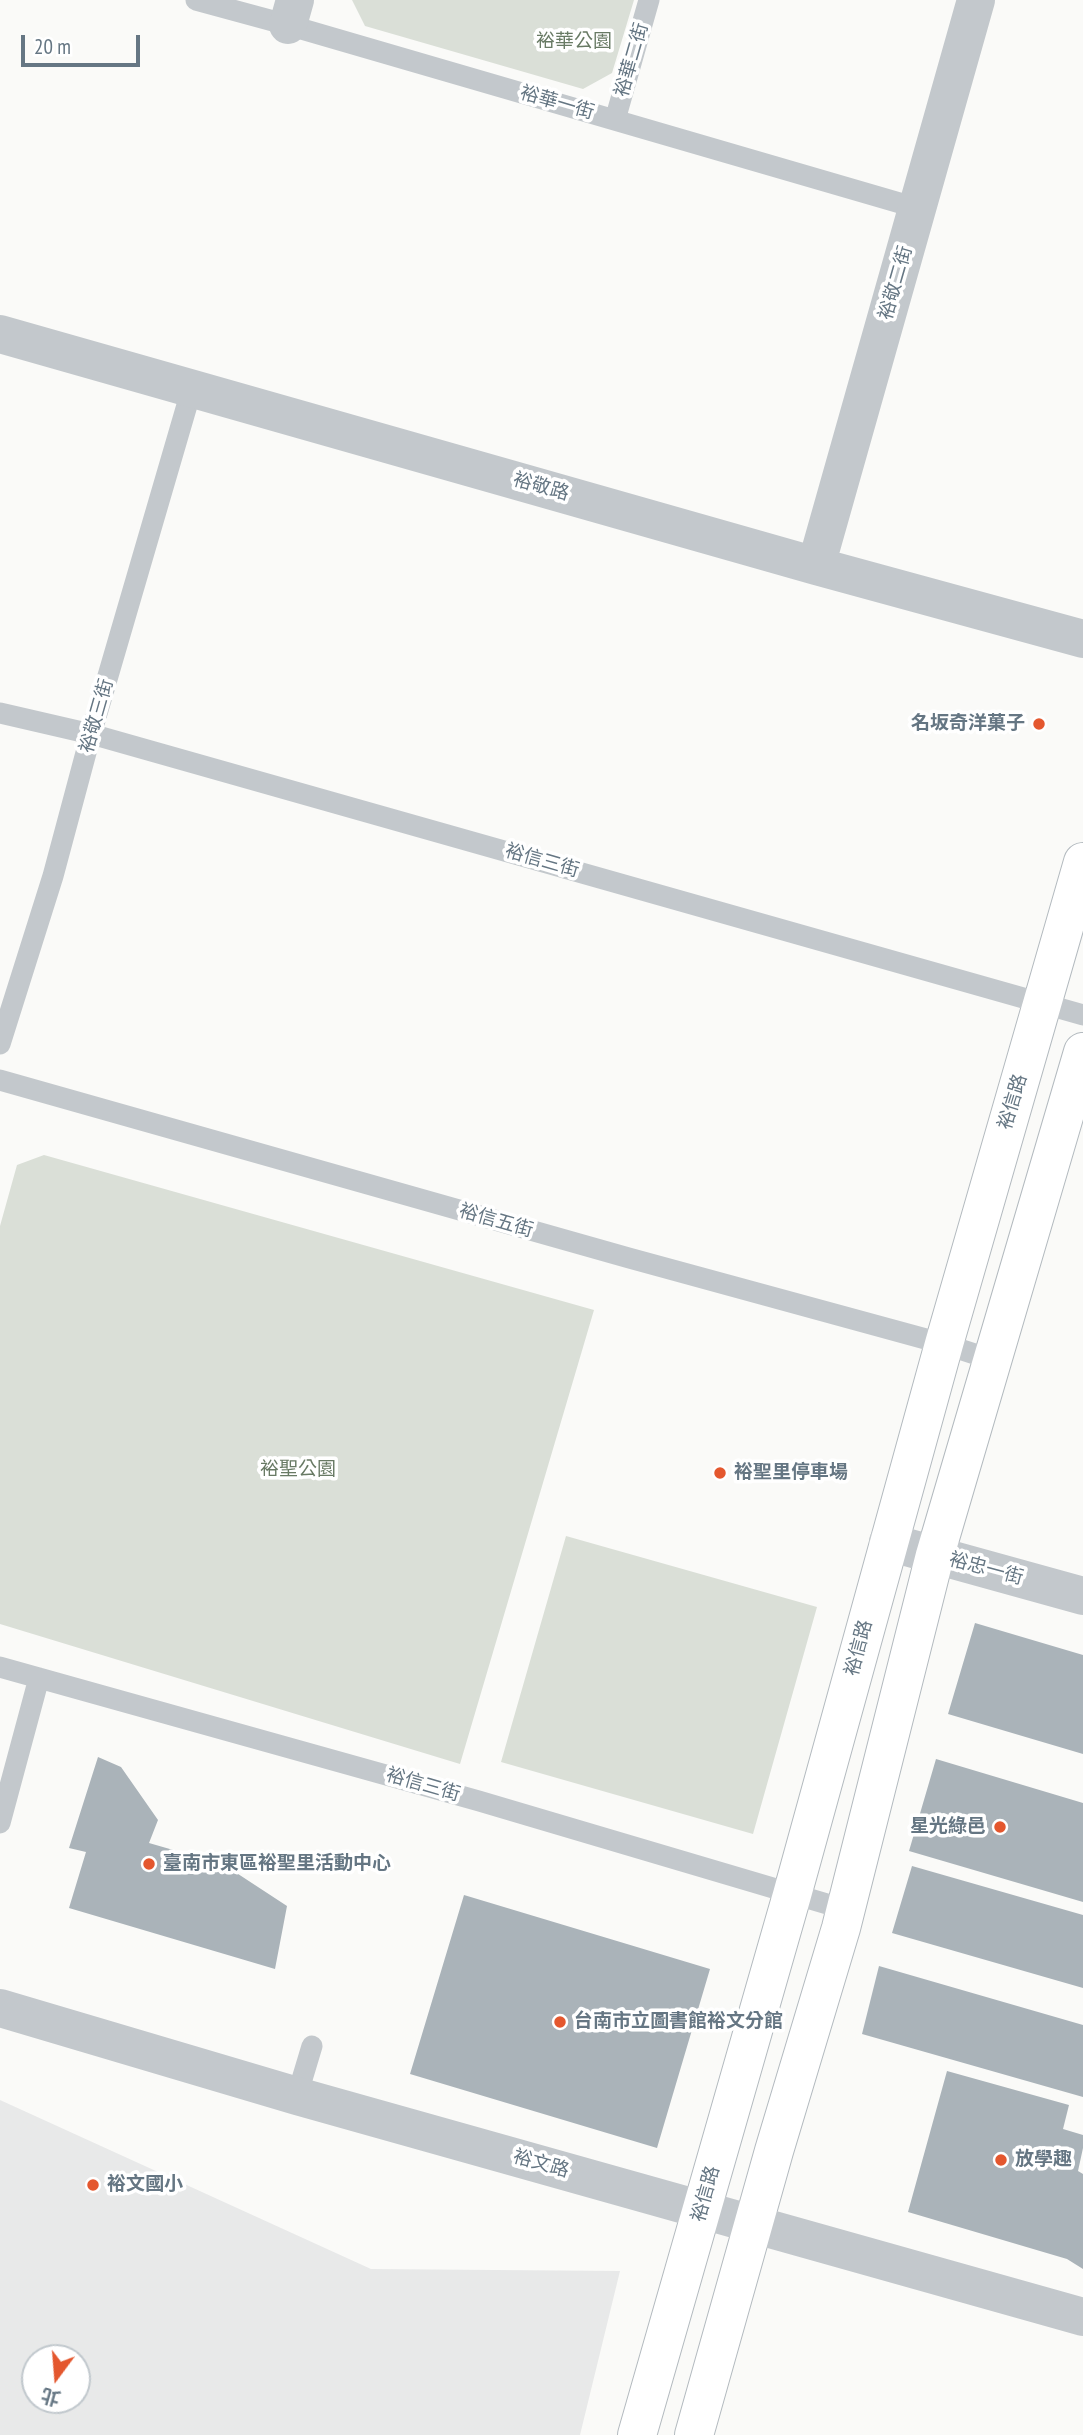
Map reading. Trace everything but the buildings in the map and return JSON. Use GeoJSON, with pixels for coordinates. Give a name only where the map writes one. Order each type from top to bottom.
{"type":"FeatureCollection","features":[{"type":"Feature","properties":{"kind":"street","name":"裕敬二街"},"geometry":{"type":"LineString","coordinates":[[816,566],[976,0]]}},
{"type":"Feature","properties":{"kind":"street","name":"裕敬路"},"geometry":{"type":"LineString","coordinates":[[0,334],[816,566],[1083,639]]}},
{"type":"Feature","properties":{"kind":"street","name":"裕信路"},"geometry":{"type":"LineString","coordinates":[[637,2435],[792,1895],[944,1344],[1083,862]]}},
{"type":"Feature","properties":{"kind":"street"},"geometry":{"type":"LineString","coordinates":[[694,2435],[774,2151],[841,1928],[935,1555],[1083,1052]]}},
{"type":"Feature","properties":{"kind":"street","name":"裕忠一街"},"geometry":{"type":"LineString","coordinates":[[888,1542],[1083,1596]]}},
{"type":"Feature","properties":{"kind":"street","name":"裕文路"},"geometry":{"type":"LineString","coordinates":[[0,2008],[297,2096],[1083,2317]]}},
{"type":"Feature","properties":{"kind":"lane","name":"裕華一街"},"geometry":{"type":"LineString","coordinates":[[196,0],[292,12],[615,120],[917,208]]}},
{"type":"Feature","properties":{"kind":"lane","name":"裕華二街"},"geometry":{"type":"LineString","coordinates":[[615,120],[649,0]]}},
{"type":"Feature","properties":{"kind":"lane","name":"裕敬三街"},"geometry":{"type":"LineString","coordinates":[[0,1044],[54,876],[91,734],[192,388]]}},
{"type":"Feature","properties":{"kind":"lane","name":"裕信三街"},"geometry":{"type":"LineString","coordinates":[[0,713],[91,734],[1083,1015]]}},
{"type":"Feature","properties":{"kind":"lane","name":"裕信五街"},"geometry":{"type":"LineString","coordinates":[[0,1080],[944,1344],[993,1360]]}},
{"type":"Feature","properties":{"kind":"lane","name":"裕信三街"},"geometry":{"type":"LineString","coordinates":[[0,1667],[479,1801],[844,1909]]}},
{"type":"Feature","properties":{"kind":"lane"},"geometry":{"type":"LineString","coordinates":[[0,1823],[39,1678]]}},
{"type":"Feature","properties":{"kind":"lane"},"geometry":{"type":"LineString","coordinates":[[297,2096],[313,2046]]}},
{"type":"Feature","properties":{"kind":"shaded area","name":"裕文國小"},"geometry":{"type":"Polygon","coordinates":[[[0,2100],[371,2269],[620,2271],[580,2435],[0,2435],[0,2100]]]}},
{"type":"Feature","properties":{"kind":"green space","name":"裕華公園"},"geometry":{"type":"Polygon","coordinates":[[[352,0],[634,0],[612,73],[583,89],[365,26],[352,0]]]}},
{"type":"Feature","properties":{"kind":"green space","name":"裕聖公園"},"geometry":{"type":"Polygon","coordinates":[[[44,1155],[594,1310],[460,1764],[0,1624],[0,1226],[17,1165],[44,1155]]]}},
{"type":"Feature","properties":{"kind":"green space"},"geometry":{"type":"Polygon","coordinates":[[[566,1536],[817,1607],[753,1834],[501,1762],[566,1536]]]}},
{"type":"Feature","properties":{"kind":"place","name":"名坂奇洋菓子"},"geometry":{"type":"Point","coordinates":[1039,724]}},
{"type":"Feature","properties":{"kind":"place","name":"裕聖里停車場"},"geometry":{"type":"Point","coordinates":[720,1473]}},
{"type":"Feature","properties":{"kind":"place","name":"星光綠邑"},"geometry":{"type":"Point","coordinates":[1000,1827]}},
{"type":"Feature","properties":{"kind":"place","name":"臺南市東區裕聖里活動中心"},"geometry":{"type":"Point","coordinates":[149,1864]}},
{"type":"Feature","properties":{"kind":"place","name":"台南市立圖書館裕文分館"},"geometry":{"type":"Point","coordinates":[560,2022]}},
{"type":"Feature","properties":{"kind":"place","name":"放學趣"},"geometry":{"type":"Point","coordinates":[1001,2160]}},
{"type":"Feature","properties":{"kind":"place","name":"裕文國小"},"geometry":{"type":"Point","coordinates":[93,2185]}}]}
